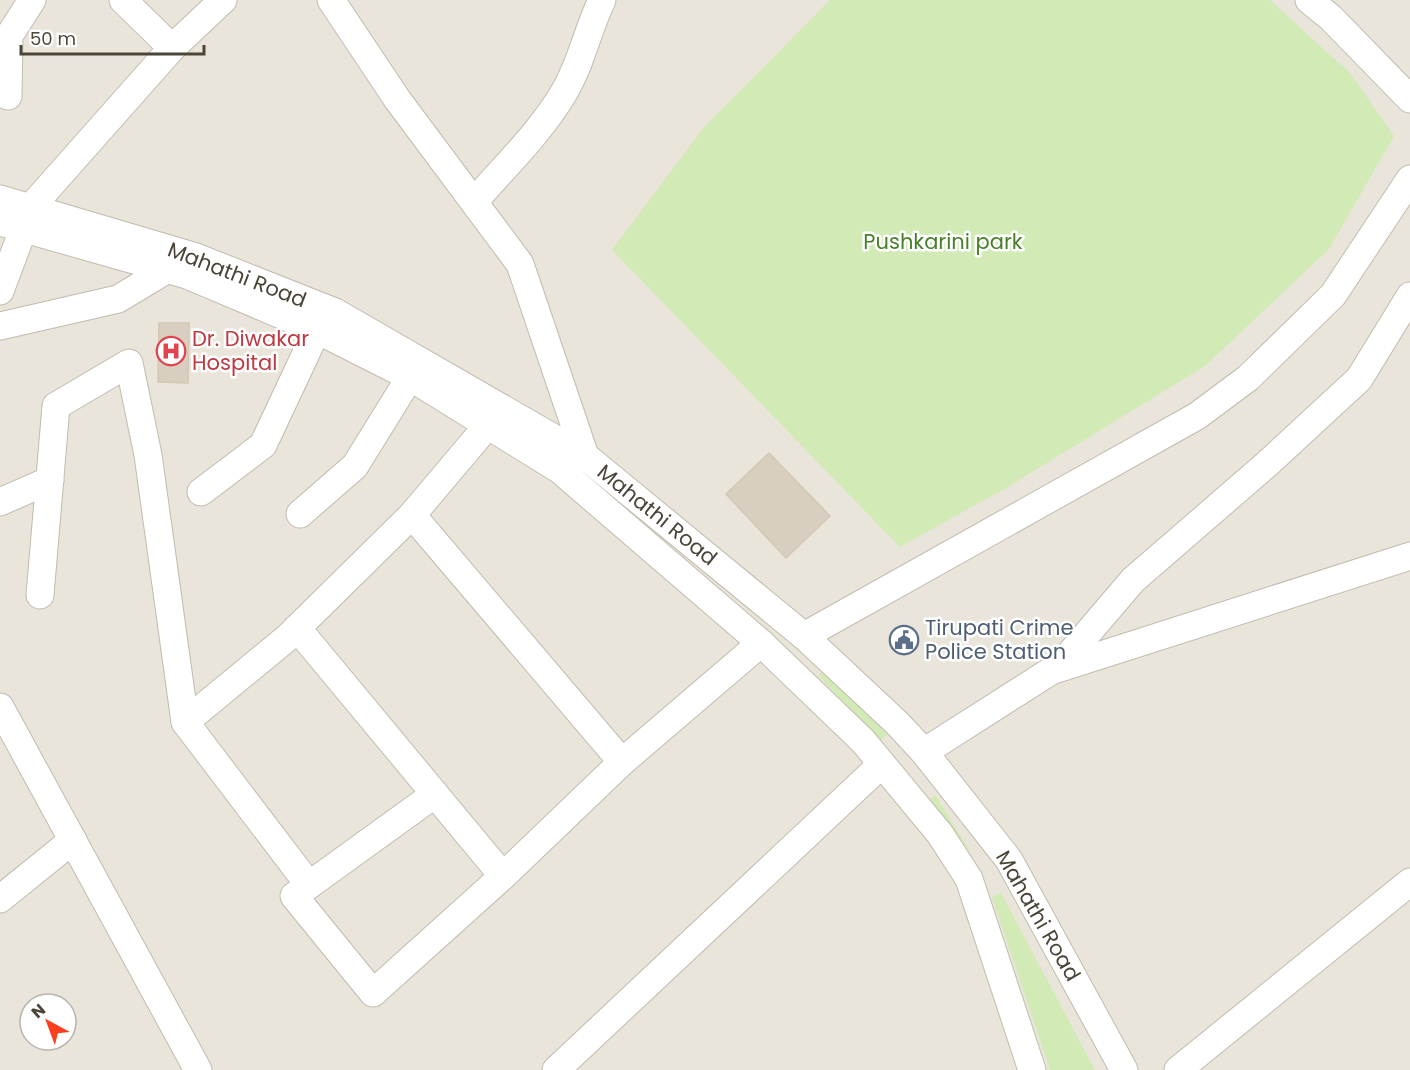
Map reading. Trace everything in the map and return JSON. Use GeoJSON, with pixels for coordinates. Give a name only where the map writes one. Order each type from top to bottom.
{"type":"FeatureCollection","features":[{"type":"Feature","properties":{"kind":"street"},"geometry":{"type":"LineString","coordinates":[[8,96],[4,34],[32,0]]}},
{"type":"Feature","properties":{"kind":"street"},"geometry":{"type":"LineString","coordinates":[[123,0],[172,48]]}},
{"type":"Feature","properties":{"kind":"street"},"geometry":{"type":"LineString","coordinates":[[0,291],[18,220],[172,48],[223,0]]}},
{"type":"Feature","properties":{"kind":"street"},"geometry":{"type":"LineString","coordinates":[[331,0],[397,99],[520,264],[585,456],[560,470]]}},
{"type":"Feature","properties":{"kind":"street"},"geometry":{"type":"LineString","coordinates":[[474,202],[549,115],[563,93],[580,61],[602,0]]}},
{"type":"Feature","properties":{"kind":"street"},"geometry":{"type":"LineString","coordinates":[[1309,0],[1331,18],[1410,99]]}},
{"type":"Feature","properties":{"kind":"street"},"geometry":{"type":"LineString","coordinates":[[804,636],[1197,416],[1248,378],[1333,295],[1410,179]]}},
{"type":"Feature","properties":{"kind":"street","name":"Mahathi Road"},"geometry":{"type":"LineString","coordinates":[[0,199],[18,220],[335,312],[585,456],[804,636],[897,723],[924,752],[1009,860],[1124,1070]]}},
{"type":"Feature","properties":{"kind":"street"},"geometry":{"type":"LineString","coordinates":[[0,326],[118,298],[184,267]]}},
{"type":"Feature","properties":{"kind":"street","name":"Mahathi Road"},"geometry":{"type":"LineString","coordinates":[[184,267],[410,377],[560,470],[761,643],[863,741],[940,834],[969,879],[1032,1070]]}},
{"type":"Feature","properties":{"kind":"street"},"geometry":{"type":"LineString","coordinates":[[1058,668],[1133,580],[1268,464],[1359,378],[1410,296]]}},
{"type":"Feature","properties":{"kind":"street"},"geometry":{"type":"LineString","coordinates":[[201,492],[263,445],[317,330]]}},
{"type":"Feature","properties":{"kind":"street"},"geometry":{"type":"LineString","coordinates":[[40,595],[56,406],[129,363],[148,455],[185,722],[309,885]]}},
{"type":"Feature","properties":{"kind":"street"},"geometry":{"type":"LineString","coordinates":[[300,514],[355,466],[410,377]]}},
{"type":"Feature","properties":{"kind":"street"},"geometry":{"type":"LineString","coordinates":[[185,722],[297,628],[412,516],[488,425]]}},
{"type":"Feature","properties":{"kind":"street"},"geometry":{"type":"LineString","coordinates":[[0,502],[50,480]]}},
{"type":"Feature","properties":{"kind":"street"},"geometry":{"type":"LineString","coordinates":[[412,516],[622,762]]}},
{"type":"Feature","properties":{"kind":"street"},"geometry":{"type":"LineString","coordinates":[[924,752],[1058,668],[1410,556]]}},
{"type":"Feature","properties":{"kind":"street"},"geometry":{"type":"LineString","coordinates":[[297,628],[503,876]]}},
{"type":"Feature","properties":{"kind":"street"},"geometry":{"type":"LineString","coordinates":[[435,794],[294,896],[373,993],[503,876],[622,762],[761,643]]}},
{"type":"Feature","properties":{"kind":"street"},"geometry":{"type":"LineString","coordinates":[[0,707],[198,1070]]}},
{"type":"Feature","properties":{"kind":"street"},"geometry":{"type":"LineString","coordinates":[[556,1070],[882,764]]}},
{"type":"Feature","properties":{"kind":"street"},"geometry":{"type":"LineString","coordinates":[[0,899],[73,840]]}},
{"type":"Feature","properties":{"kind":"street"},"geometry":{"type":"LineString","coordinates":[[1178,1070],[1410,882]]}},
{"type":"Feature","properties":{"kind":"shaded area"},"geometry":{"type":"Polygon","coordinates":[[[0,0],[1410,0],[1410,1070],[0,1070],[0,0]]]}},
{"type":"Feature","properties":{"kind":"green space","name":"Pushkarini park"},"geometry":{"type":"Polygon","coordinates":[[[830,0],[1270,0],[1351,74],[1394,136],[1329,249],[1205,366],[1006,488],[900,547],[612,250],[705,126],[830,0]]]}},
{"type":"Feature","properties":{"kind":"green space"},"geometry":{"type":"Polygon","coordinates":[[[822,672],[890,731],[880,741],[818,675],[822,672]]]}},
{"type":"Feature","properties":{"kind":"green space"},"geometry":{"type":"Polygon","coordinates":[[[935,795],[969,849],[968,850],[927,801],[935,795]]]}},
{"type":"Feature","properties":{"kind":"green space"},"geometry":{"type":"Polygon","coordinates":[[[1001,893],[1095,1070],[1050,1070],[992,897],[1001,893]]]}},
{"type":"Feature","properties":{"kind":"building"},"geometry":{"type":"Polygon","coordinates":[[[159,323],[189,323],[188,383],[158,382],[159,323]]]}},
{"type":"Feature","properties":{"kind":"building"},"geometry":{"type":"Polygon","coordinates":[[[769,453],[830,516],[786,558],[726,494],[769,453]]]}},
{"type":"Feature","properties":{"kind":"place","name":"Dr. Diwakar Hospital"},"geometry":{"type":"Point","coordinates":[171,351]}},
{"type":"Feature","properties":{"kind":"place","name":"Tirupati Crime Police Station"},"geometry":{"type":"Point","coordinates":[904,640]}}]}
